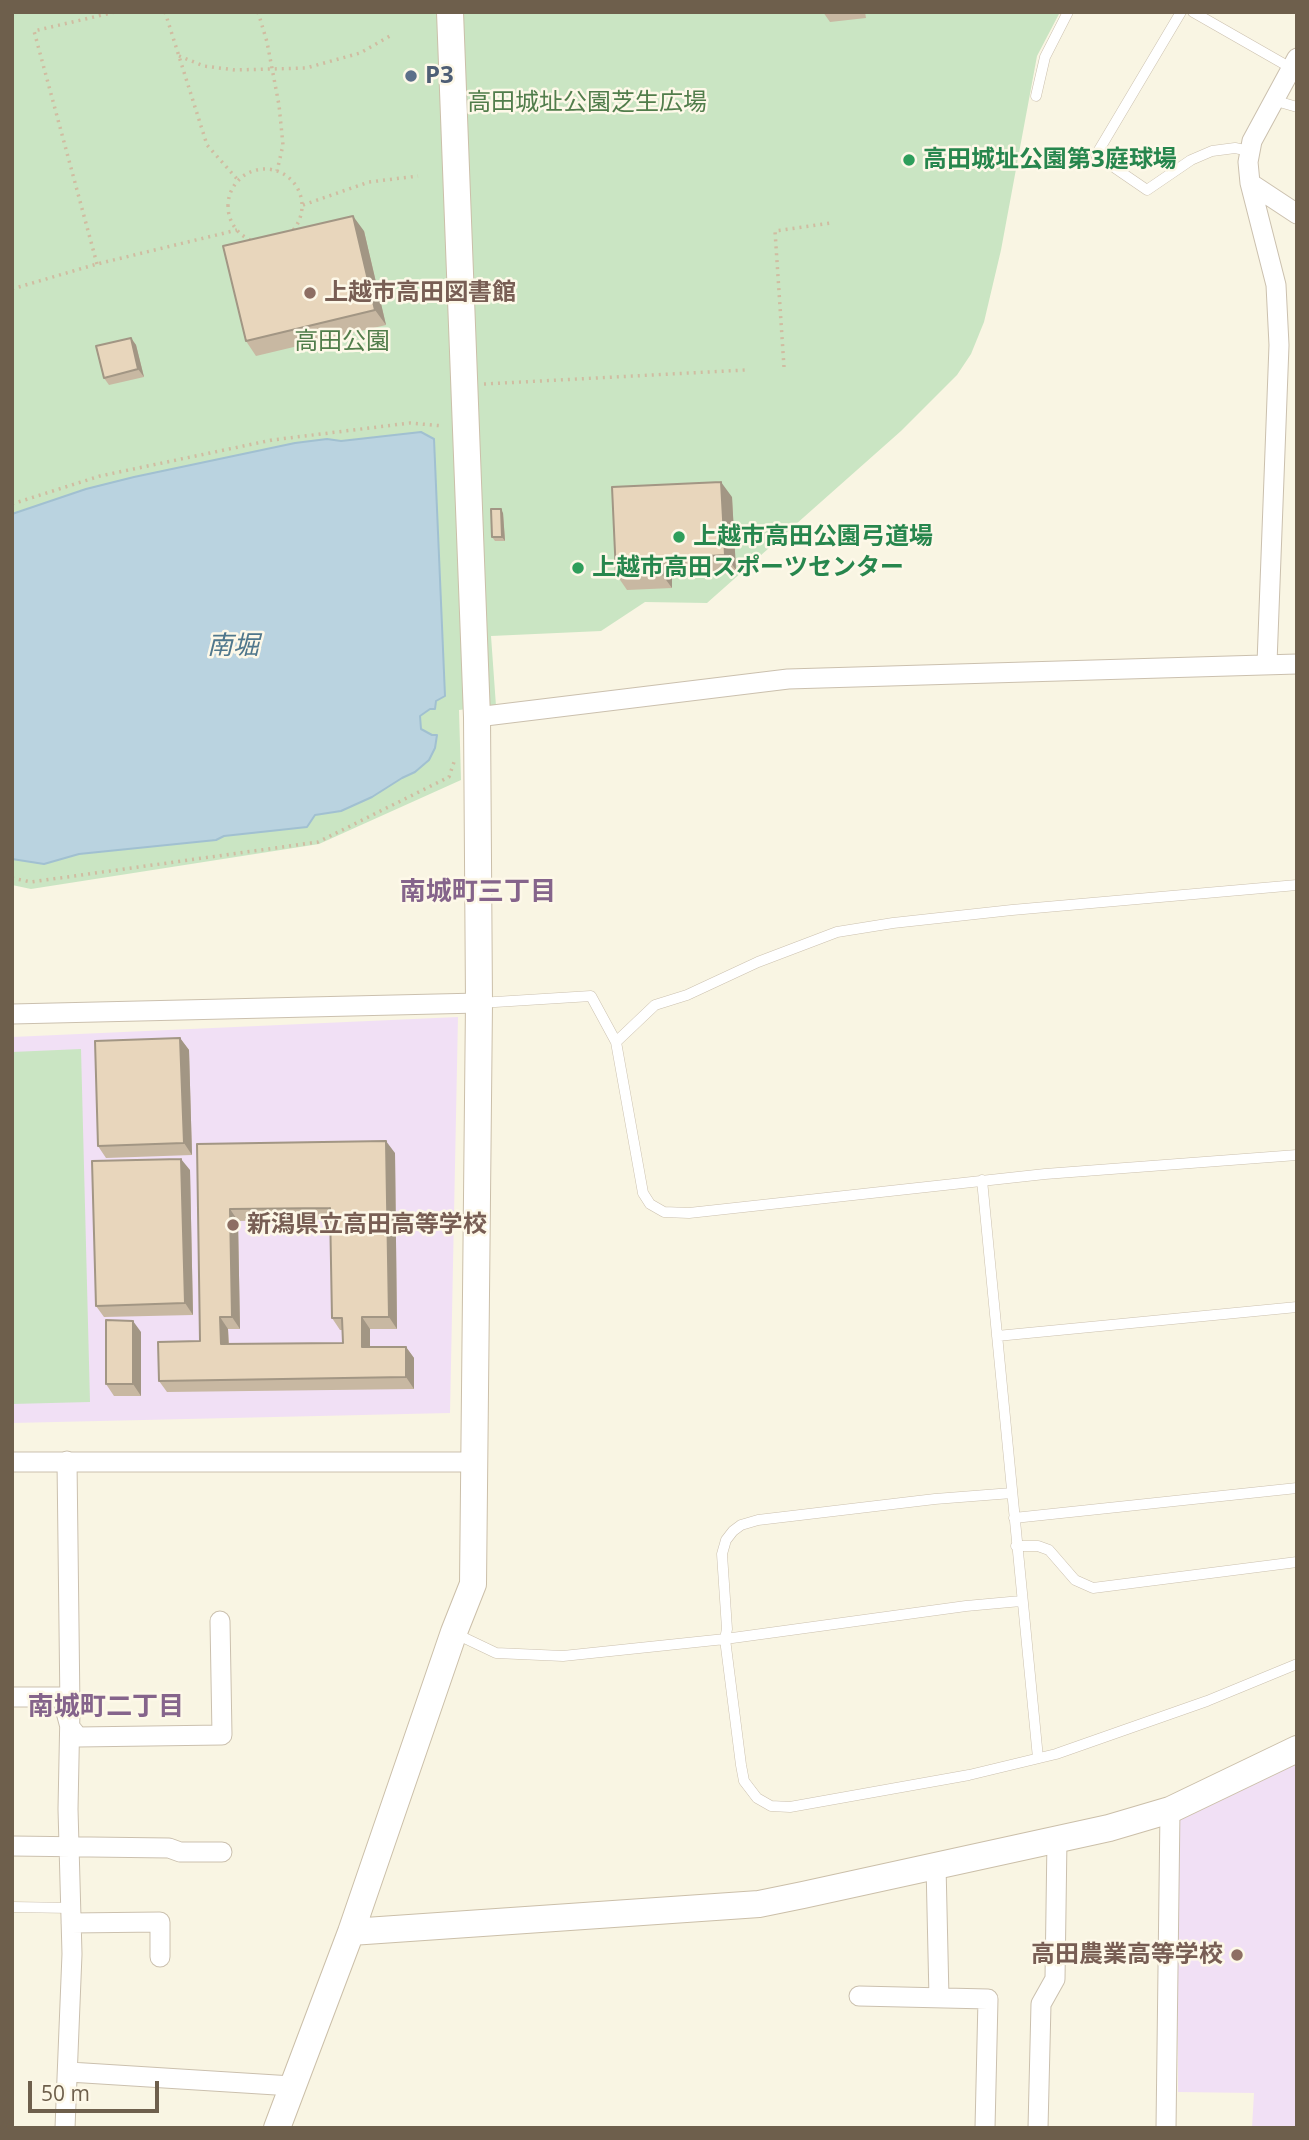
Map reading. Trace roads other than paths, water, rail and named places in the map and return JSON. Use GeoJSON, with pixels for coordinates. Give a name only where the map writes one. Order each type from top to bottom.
{"type":"FeatureCollection","features":[{"type":"Feature","properties":{"kind":"street"},"geometry":{"type":"LineString","coordinates":[[277,2128],[351,1932],[473,1584],[479,1003],[477,717],[450,12]]}},
{"type":"Feature","properties":{"kind":"street"},"geometry":{"type":"LineString","coordinates":[[1267,663],[1279,345],[1276,285],[1250,183],[1248,162],[1252,141],[1294,63]]}},
{"type":"Feature","properties":{"kind":"street"},"geometry":{"type":"LineString","coordinates":[[1250,183],[1297,214]]}},
{"type":"Feature","properties":{"kind":"street"},"geometry":{"type":"LineString","coordinates":[[477,717],[788,679],[1297,664]]}},
{"type":"Feature","properties":{"kind":"street"},"geometry":{"type":"LineString","coordinates":[[12,1014],[479,1003]]}},
{"type":"Feature","properties":{"kind":"street"},"geometry":{"type":"LineString","coordinates":[[65,2128],[69,2072],[71,1916],[67,1461]]}},
{"type":"Feature","properties":{"kind":"street"},"geometry":{"type":"LineString","coordinates":[[12,1462],[475,1462]]}},
{"type":"Feature","properties":{"kind":"street"},"geometry":{"type":"LineString","coordinates":[[12,1697],[62,1697],[70,1727],[78,1737],[222,1735],[220,1621]]}},
{"type":"Feature","properties":{"kind":"street"},"geometry":{"type":"LineString","coordinates":[[351,1932],[759,1904],[1109,1828],[1170,1810],[1297,1749]]}},
{"type":"Feature","properties":{"kind":"street"},"geometry":{"type":"LineString","coordinates":[[1166,2128],[1170,1810]]}},
{"type":"Feature","properties":{"kind":"street"},"geometry":{"type":"LineString","coordinates":[[1038,2128],[1041,2004],[1055,1979],[1057,1839]]}},
{"type":"Feature","properties":{"kind":"street"},"geometry":{"type":"LineString","coordinates":[[12,1846],[222,1852]]}},
{"type":"Feature","properties":{"kind":"street"},"geometry":{"type":"LineString","coordinates":[[936,1865],[939,1998]]}},
{"type":"Feature","properties":{"kind":"street"},"geometry":{"type":"LineString","coordinates":[[71,1916],[160,1922],[160,1957]]}},
{"type":"Feature","properties":{"kind":"street"},"geometry":{"type":"LineString","coordinates":[[859,1996],[988,1999],[985,2128]]}},
{"type":"Feature","properties":{"kind":"street"},"geometry":{"type":"LineString","coordinates":[[69,2072],[292,2086]]}},
{"type":"Feature","properties":{"kind":"lane"},"geometry":{"type":"LineString","coordinates":[[1036,96],[1045,57],[1068,12]]}},
{"type":"Feature","properties":{"kind":"lane"},"geometry":{"type":"LineString","coordinates":[[1181,12],[1096,155],[1147,190],[1191,160],[1212,151],[1235,148],[1250,151]]}},
{"type":"Feature","properties":{"kind":"lane"},"geometry":{"type":"LineString","coordinates":[[1193,12],[1294,63]]}},
{"type":"Feature","properties":{"kind":"lane"},"geometry":{"type":"LineString","coordinates":[[1273,100],[1297,107]]}},
{"type":"Feature","properties":{"kind":"lane"},"geometry":{"type":"LineString","coordinates":[[616,1042],[655,1005],[687,995],[758,962],[837,932],[1012,910],[1297,885]]}},
{"type":"Feature","properties":{"kind":"lane"},"geometry":{"type":"LineString","coordinates":[[479,1003],[591,996],[616,1042],[643,1193],[658,1210],[689,1213],[982,1180],[1297,1155]]}},
{"type":"Feature","properties":{"kind":"lane"},"geometry":{"type":"LineString","coordinates":[[982,1180],[1038,1758]]}},
{"type":"Feature","properties":{"kind":"lane"},"geometry":{"type":"LineString","coordinates":[[997,1336],[1297,1307]]}},
{"type":"Feature","properties":{"kind":"lane"},"geometry":{"type":"LineString","coordinates":[[1014,1518],[1297,1488]]}},
{"type":"Feature","properties":{"kind":"lane"},"geometry":{"type":"LineString","coordinates":[[1012,1493],[758,1520],[741,1525],[726,1540],[722,1554],[727,1629],[725,1639],[744,1781],[757,1798],[771,1806],[790,1807],[969,1775],[1038,1758],[1116,1734],[1297,1664]]}},
{"type":"Feature","properties":{"kind":"lane"},"geometry":{"type":"LineString","coordinates":[[1016,1546],[1038,1546],[1049,1550],[1075,1580],[1093,1588],[1297,1562]]}},
{"type":"Feature","properties":{"kind":"lane"},"geometry":{"type":"LineString","coordinates":[[454,1633],[496,1653],[564,1656],[725,1639],[1021,1601]]}},
{"type":"Feature","properties":{"kind":"lane"},"geometry":{"type":"LineString","coordinates":[[12,1907],[71,1916]]}},
{"type":"Feature","properties":{"kind":"water","name":"南堀"},"geometry":{"type":"Polygon","coordinates":[[[421,432],[434,439],[445,696],[436,701],[435,709],[430,709],[420,716],[421,729],[437,735],[429,760],[415,772],[372,797],[341,811],[315,815],[307,827],[224,836],[216,840],[79,854],[44,864],[12,859],[12,514],[86,489],[295,443],[421,432]]]}},
{"type":"Feature","properties":{"kind":"place","name":"P3"},"geometry":{"type":"Point","coordinates":[411,76]}},
{"type":"Feature","properties":{"kind":"place","name":"高田城址公園第3庭球場"},"geometry":{"type":"Point","coordinates":[909,160]}},
{"type":"Feature","properties":{"kind":"place","name":"上越市高田図書館"},"geometry":{"type":"Point","coordinates":[310,293]}},
{"type":"Feature","properties":{"kind":"place","name":"上越市高田公園弓道場"},"geometry":{"type":"Point","coordinates":[679,537]}},
{"type":"Feature","properties":{"kind":"place","name":"上越市高田スポーツセンター"},"geometry":{"type":"Point","coordinates":[578,568]}},
{"type":"Feature","properties":{"kind":"place","name":"新潟県立高田高等学校"},"geometry":{"type":"Point","coordinates":[233,1225]}},
{"type":"Feature","properties":{"kind":"place","name":"高田農業高等学校"},"geometry":{"type":"Point","coordinates":[1237,1955]}},
{"type":"Feature","properties":{"kind":"district","name":"南城町三丁目"},"geometry":{"type":"Point","coordinates":[478,893]}},
{"type":"Feature","properties":{"kind":"district","name":"南城町二丁目"},"geometry":{"type":"Point","coordinates":[106,1708]}},
{"type":"Feature","properties":{"kind":"park label","name":"高田城址公園芝生広場"},"geometry":{"type":"Point","coordinates":[587,103]}},
{"type":"Feature","properties":{"kind":"park label","name":"高田公園"},"geometry":{"type":"Point","coordinates":[342,342]}}]}
